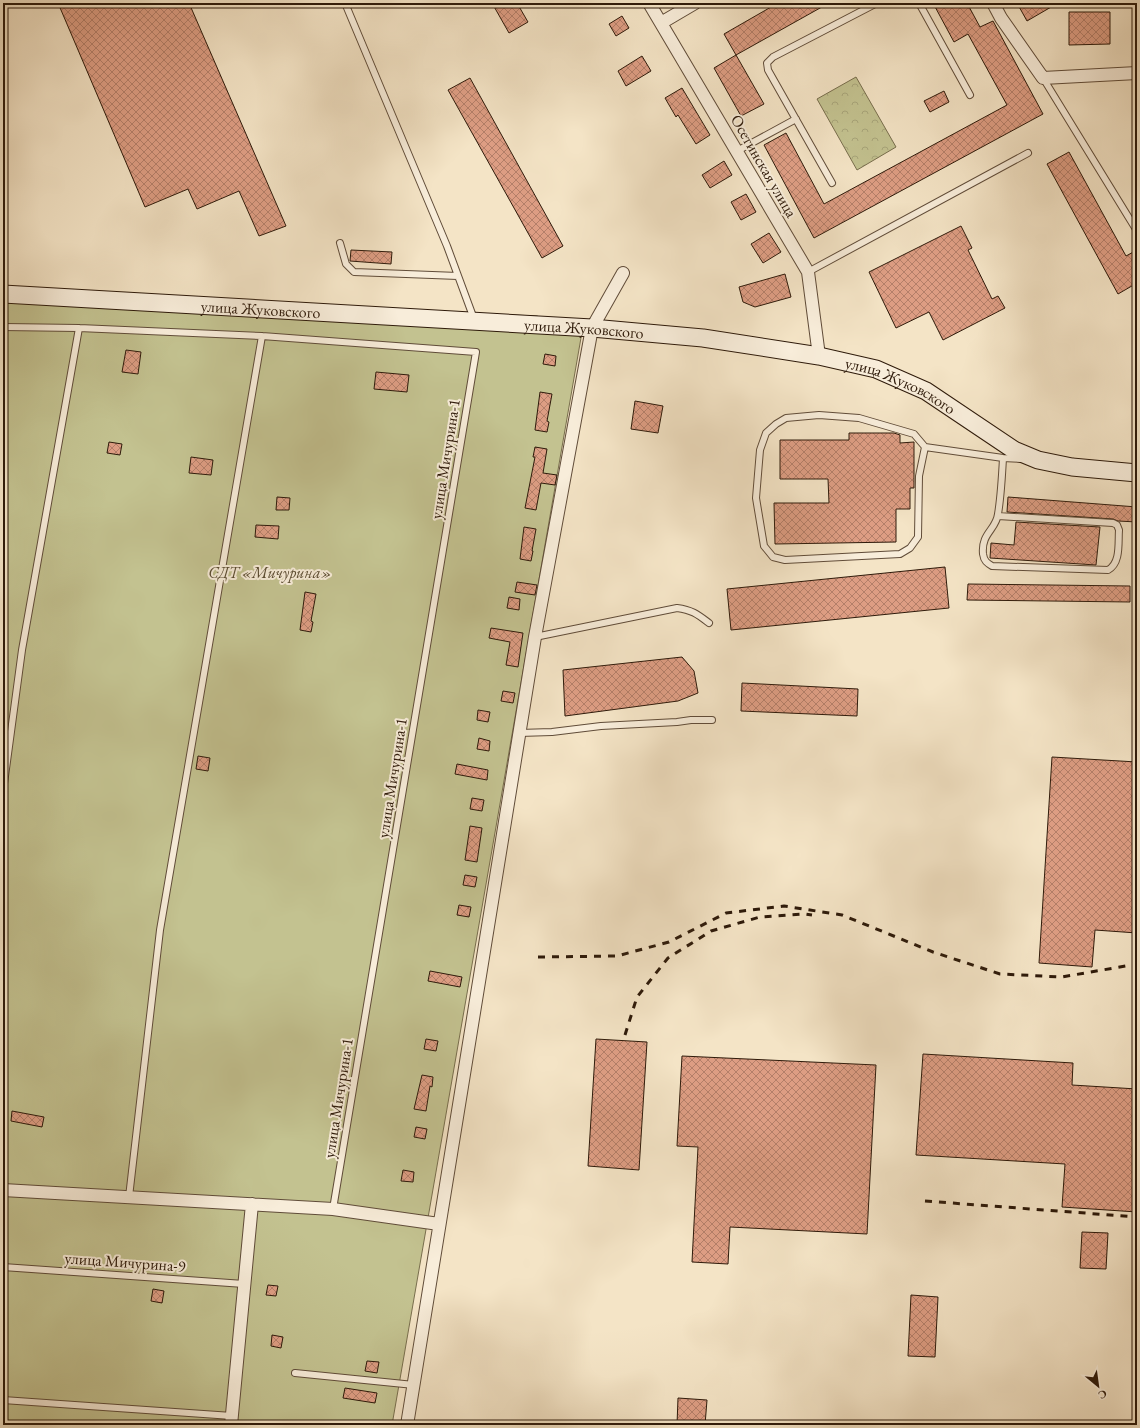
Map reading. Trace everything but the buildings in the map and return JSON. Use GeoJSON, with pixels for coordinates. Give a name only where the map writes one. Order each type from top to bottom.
{"type":"FeatureCollection","features":[{"type":"Feature","properties":{"kind":"main road","name":"улица Жуковского"},"geometry":{"type":"LineString","coordinates":[[3,294],[592,328],[703,338],[819,356],[876,369],[926,391],[1014,450],[1038,460],[1072,467],[1137,473]]}},
{"type":"Feature","properties":{"kind":"street","name":"Осетинская улица"},"geometry":{"type":"LineString","coordinates":[[650,3],[808,272],[819,356]]}},
{"type":"Feature","properties":{"kind":"street"},"geometry":{"type":"LineString","coordinates":[[661,23],[695,3]]}},
{"type":"Feature","properties":{"kind":"street"},"geometry":{"type":"LineString","coordinates":[[992,3],[1043,78],[1137,73]]}},
{"type":"Feature","properties":{"kind":"street"},"geometry":{"type":"LineString","coordinates":[[407,1425],[535,637],[592,328],[623,273]]}},
{"type":"Feature","properties":{"kind":"street"},"geometry":{"type":"LineString","coordinates":[[3,1190],[333,1209],[439,1224]]}},
{"type":"Feature","properties":{"kind":"street"},"geometry":{"type":"LineString","coordinates":[[232,1421],[252,1204]]}},
{"type":"Feature","properties":{"kind":"lane"},"geometry":{"type":"LineString","coordinates":[[344,3],[447,246],[474,321]]}},
{"type":"Feature","properties":{"kind":"lane"},"geometry":{"type":"LineString","coordinates":[[832,183],[768,70],[767,63],[773,57],[877,3]]}},
{"type":"Feature","properties":{"kind":"lane"},"geometry":{"type":"LineString","coordinates":[[919,3],[970,95]]}},
{"type":"Feature","properties":{"kind":"lane"},"geometry":{"type":"LineString","coordinates":[[1043,78],[1137,231]]}},
{"type":"Feature","properties":{"kind":"lane"},"geometry":{"type":"LineString","coordinates":[[737,152],[796,119]]}},
{"type":"Feature","properties":{"kind":"lane"},"geometry":{"type":"LineString","coordinates":[[808,272],[1028,153]]}},
{"type":"Feature","properties":{"kind":"lane"},"geometry":{"type":"LineString","coordinates":[[340,243],[346,264],[354,272],[458,276]]}},
{"type":"Feature","properties":{"kind":"lane"},"geometry":{"type":"LineString","coordinates":[[3,327],[79,328],[262,336],[160,930],[129,1197]]}},
{"type":"Feature","properties":{"kind":"lane"},"geometry":{"type":"LineString","coordinates":[[3,791],[22,650],[79,328]]}},
{"type":"Feature","properties":{"kind":"lane","name":"улица Мичурина-1"},"geometry":{"type":"LineString","coordinates":[[262,336],[476,352],[333,1209]]}},
{"type":"Feature","properties":{"kind":"lane"},"geometry":{"type":"LineString","coordinates":[[925,446],[919,476],[918,537],[910,548],[900,554],[785,560],[773,557],[764,546],[756,498],[760,450],[766,433],[786,418],[820,415],[859,418],[914,434],[925,446],[1003,458],[1038,460]]}},
{"type":"Feature","properties":{"kind":"lane"},"geometry":{"type":"LineString","coordinates":[[998,516],[1117,525],[1119,530],[1117,562],[1113,568],[1108,570],[992,566],[987,563],[984,558],[983,548],[985,538],[998,516],[1003,458]]}},
{"type":"Feature","properties":{"kind":"lane"},"geometry":{"type":"LineString","coordinates":[[535,637],[677,608],[688,609],[709,623]]}},
{"type":"Feature","properties":{"kind":"lane"},"geometry":{"type":"LineString","coordinates":[[519,733],[552,732],[601,726],[712,720]]}},
{"type":"Feature","properties":{"kind":"lane","name":"улица Мичурина-9"},"geometry":{"type":"LineString","coordinates":[[3,1267],[244,1284]]}},
{"type":"Feature","properties":{"kind":"lane"},"geometry":{"type":"LineString","coordinates":[[295,1373],[414,1385]]}},
{"type":"Feature","properties":{"kind":"lane"},"geometry":{"type":"LineString","coordinates":[[3,1400],[232,1421]]}},
{"type":"Feature","properties":{"kind":"green space"},"geometry":{"type":"Polygon","coordinates":[[[856,77],[896,147],[857,170],[817,99],[856,77]]]}},
{"type":"Feature","properties":{"kind":"green space","name":"СДТ «Мичурина»"},"geometry":{"type":"Polygon","coordinates":[[[3,295],[537,316],[582,332],[392,1425],[3,1425],[3,295]]]}},
{"type":"Feature","properties":{"kind":"railway"},"geometry":{"type":"LineString","coordinates":[[538,957],[617,956],[669,942],[726,913],[784,906],[842,915],[933,952],[1000,974],[1062,977],[1137,964]]}},
{"type":"Feature","properties":{"kind":"railway"},"geometry":{"type":"LineString","coordinates":[[625,1035],[637,997],[668,958],[711,931],[760,917],[805,914],[812,915]]}},
{"type":"Feature","properties":{"kind":"railway"},"geometry":{"type":"LineString","coordinates":[[925,1201],[1137,1217]]}}]}
